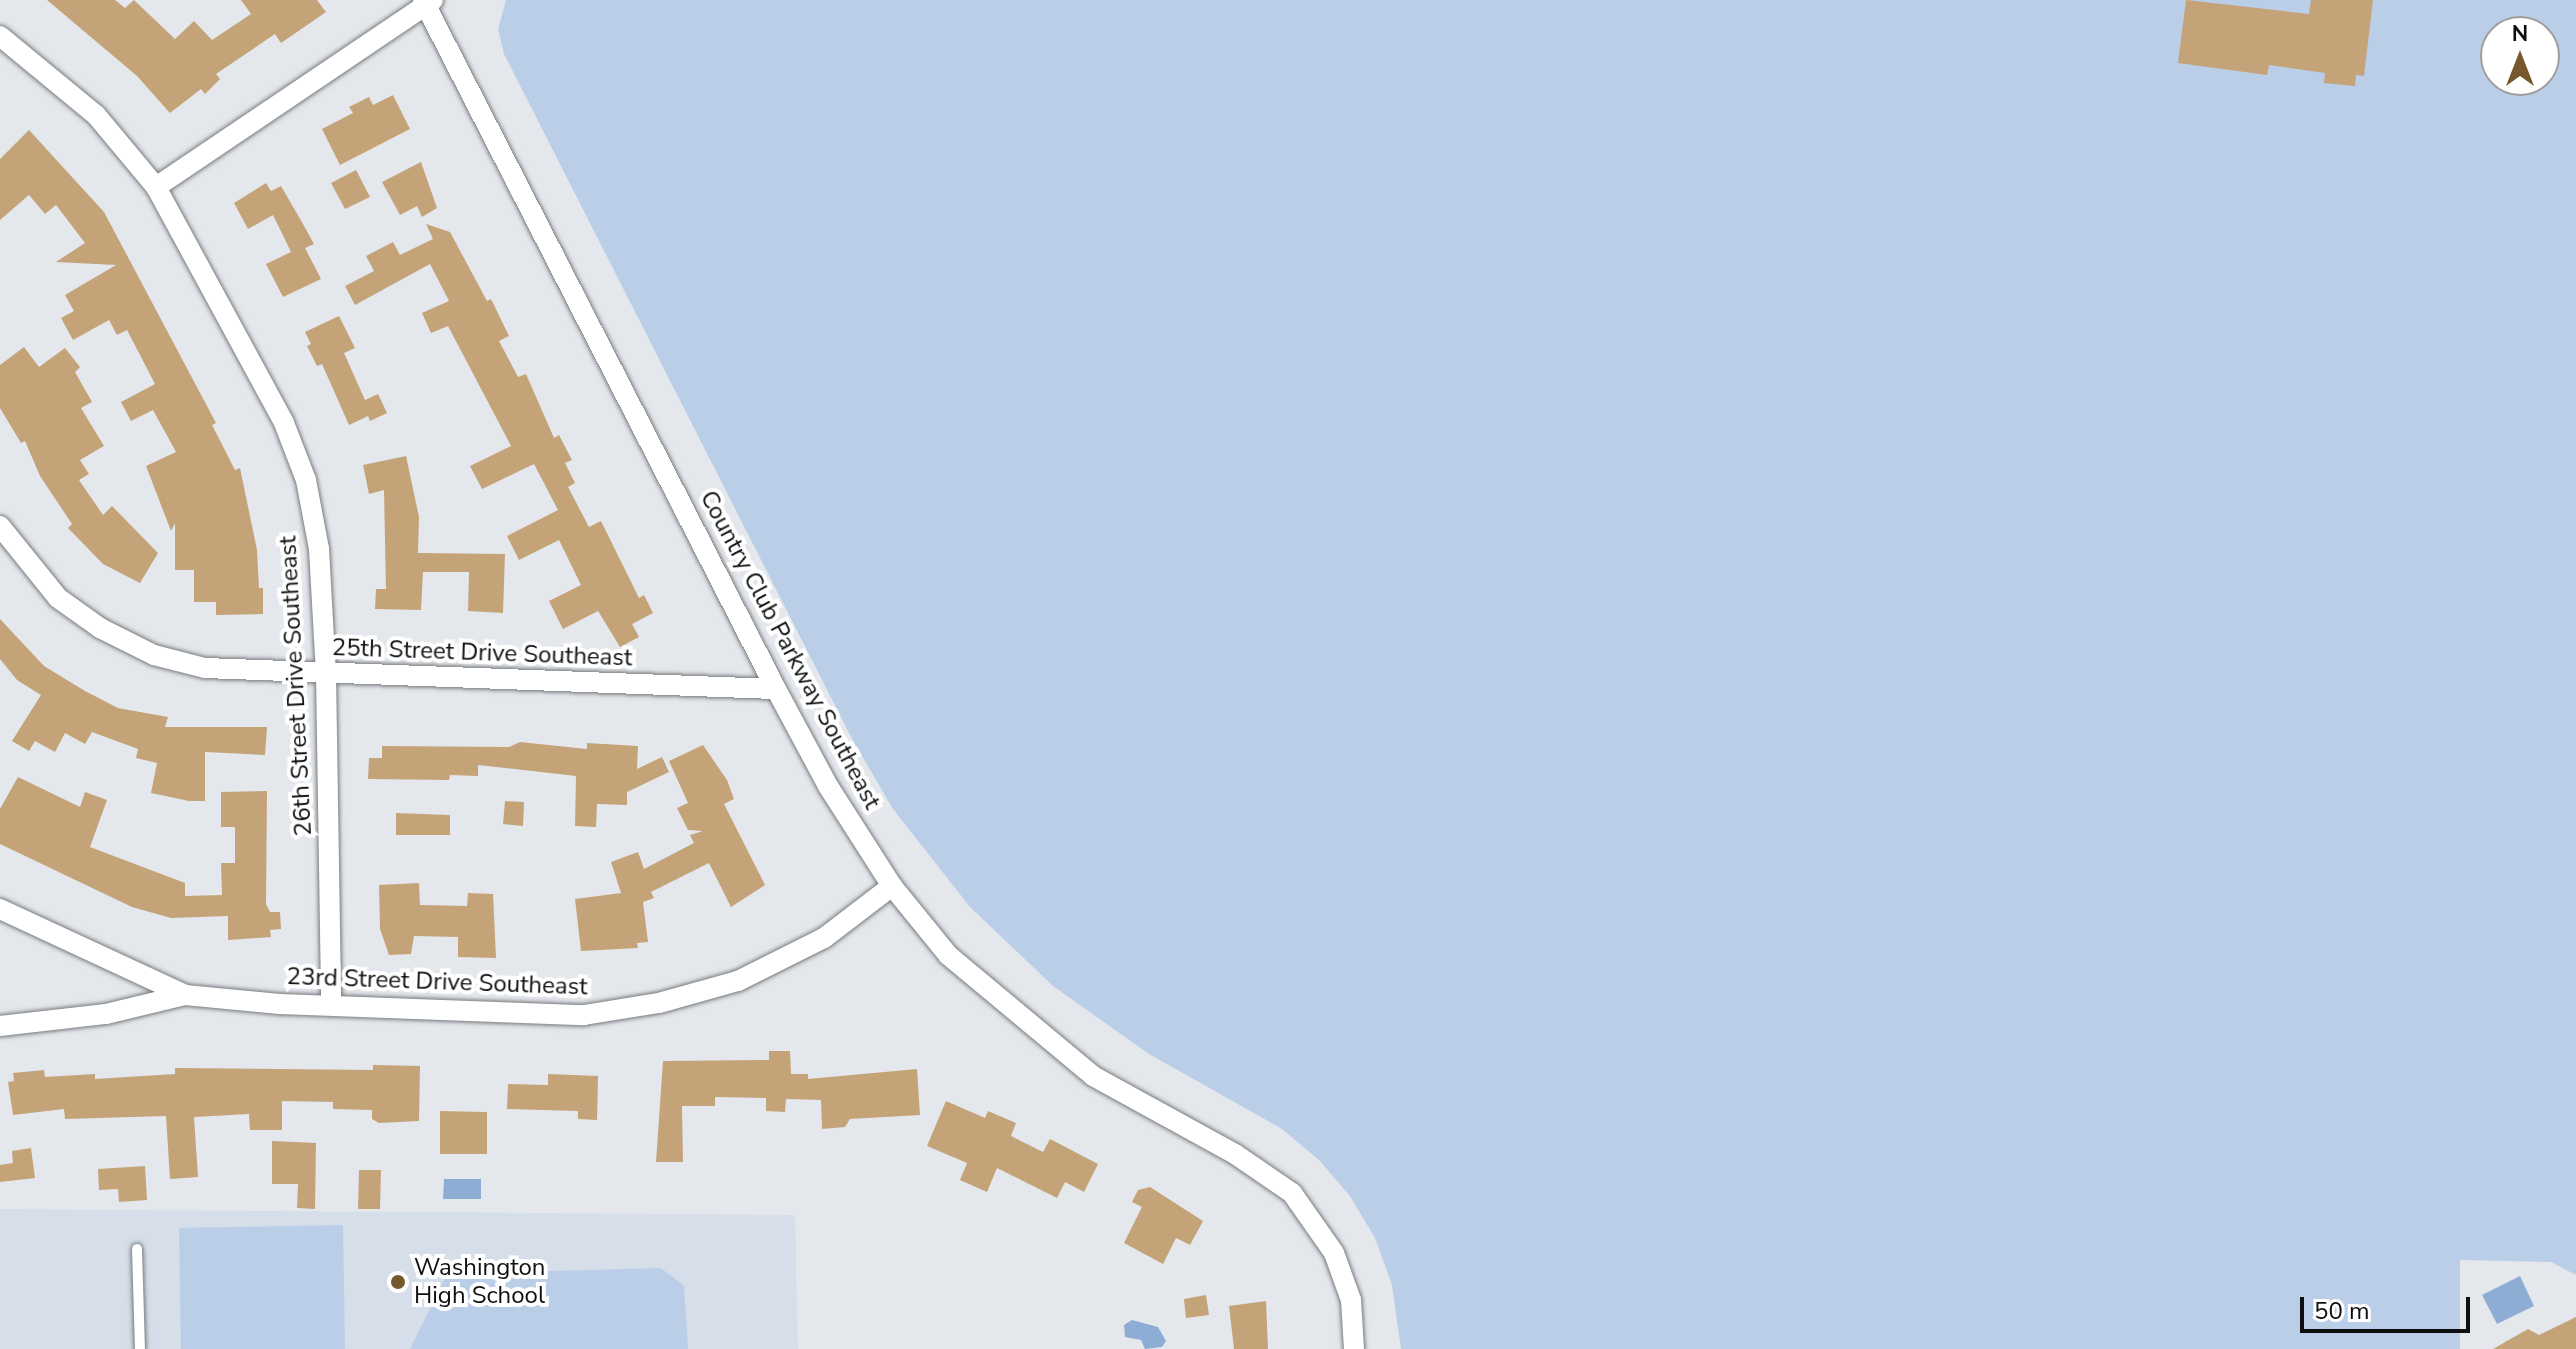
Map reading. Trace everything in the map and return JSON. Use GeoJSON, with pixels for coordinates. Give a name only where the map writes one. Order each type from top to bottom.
{"type":"FeatureCollection","features":[{"type":"Feature","properties":{"kind":"street"},"geometry":{"type":"LineString","coordinates":[[156,187],[427,1]]}},
{"type":"Feature","properties":{"kind":"street","name":"Country Club Parkway Southeast"},"geometry":{"type":"LineString","coordinates":[[427,1],[776,689],[828,786],[892,886],[948,955],[1093,1076],[1235,1154],[1292,1193],[1334,1253],[1351,1300],[1354,1349]]}},
{"type":"Feature","properties":{"kind":"street","name":"26th Street Drive Southeast"},"geometry":{"type":"LineString","coordinates":[[0,36],[96,115],[156,187],[284,423],[306,480],[319,549],[326,674],[331,1005]]}},
{"type":"Feature","properties":{"kind":"street","name":"25th Street Drive Southeast"},"geometry":{"type":"LineString","coordinates":[[0,526],[58,598],[100,628],[154,655],[205,668],[776,689]]}},
{"type":"Feature","properties":{"kind":"street","name":"23rd Street Drive Southeast"},"geometry":{"type":"LineString","coordinates":[[0,1026],[106,1014],[185,995],[331,1005],[584,1015],[659,1003],[738,981],[824,938],[892,886]]}},
{"type":"Feature","properties":{"kind":"street"},"geometry":{"type":"LineString","coordinates":[[0,909],[185,995]]}},
{"type":"Feature","properties":{"kind":"lane"},"geometry":{"type":"LineString","coordinates":[[137,1249],[140,1349]]}},
{"type":"Feature","properties":{"kind":"shaded area"},"geometry":{"type":"Polygon","coordinates":[[[506,0],[2576,0],[2576,1275],[2551,1262],[2460,1260],[2460,1349],[1401,1349],[1392,1285],[1375,1238],[1350,1196],[1319,1160],[1282,1129],[1149,1054],[1053,986],[970,907],[893,809],[851,737],[504,54],[498,29],[506,0]]]}},
{"type":"Feature","properties":{"kind":"shaded area"},"geometry":{"type":"Polygon","coordinates":[[[444,1179],[481,1179],[481,1199],[443,1199],[444,1179]]]}},
{"type":"Feature","properties":{"kind":"shaded area","name":"Washington High School"},"geometry":{"type":"Polygon","coordinates":[[[0,1209],[795,1215],[798,1349],[0,1349],[0,1209]]]}},
{"type":"Feature","properties":{"kind":"shaded area"},"geometry":{"type":"Polygon","coordinates":[[[343,1225],[345,1349],[181,1349],[179,1228],[343,1225]]]}},
{"type":"Feature","properties":{"kind":"shaded area"},"geometry":{"type":"Polygon","coordinates":[[[661,1268],[684,1286],[688,1349],[410,1349],[447,1274],[661,1268]]]}},
{"type":"Feature","properties":{"kind":"shaded area"},"geometry":{"type":"Polygon","coordinates":[[[2520,1276],[2534,1306],[2497,1324],[2482,1295],[2520,1276]]]}},
{"type":"Feature","properties":{"kind":"shaded area"},"geometry":{"type":"Polygon","coordinates":[[[1132,1320],[1158,1327],[1166,1341],[1162,1347],[1145,1349],[1141,1340],[1125,1337],[1124,1325],[1132,1320]]]}},
{"type":"Feature","properties":{"kind":"building"},"geometry":{"type":"Polygon","coordinates":[[[47,0],[115,0],[125,8],[134,0],[175,39],[194,21],[212,40],[251,14],[241,0],[317,0],[326,12],[281,43],[275,34],[216,74],[220,79],[205,94],[201,89],[170,113],[137,76],[47,0]]]}},
{"type":"Feature","properties":{"kind":"building"},"geometry":{"type":"Polygon","coordinates":[[[2186,0],[2309,14],[2311,0],[2373,0],[2364,76],[2356,75],[2355,86],[2324,83],[2325,73],[2269,65],[2267,75],[2178,63],[2186,0]]]}},
{"type":"Feature","properties":{"kind":"building"},"geometry":{"type":"Polygon","coordinates":[[[393,95],[410,129],[340,165],[322,129],[353,113],[349,107],[369,97],[373,105],[393,95]]]}},
{"type":"Feature","properties":{"kind":"building"},"geometry":{"type":"Polygon","coordinates":[[[29,130],[104,212],[216,423],[212,425],[235,470],[240,468],[257,550],[259,588],[263,588],[263,614],[216,615],[216,602],[194,602],[194,570],[175,570],[175,523],[171,531],[146,466],[176,452],[153,410],[131,421],[121,402],[155,384],[127,330],[117,335],[109,320],[73,340],[61,318],[74,311],[65,295],[116,265],[56,262],[85,243],[56,205],[45,214],[29,195],[0,220],[0,159],[29,130]]]}},
{"type":"Feature","properties":{"kind":"building"},"geometry":{"type":"Polygon","coordinates":[[[421,162],[437,208],[422,217],[417,206],[400,215],[382,182],[421,162]]]}},
{"type":"Feature","properties":{"kind":"building"},"geometry":{"type":"Polygon","coordinates":[[[356,170],[370,197],[345,209],[331,183],[356,170]]]}},
{"type":"Feature","properties":{"kind":"building"},"geometry":{"type":"Polygon","coordinates":[[[266,183],[271,191],[281,186],[303,224],[314,244],[305,248],[321,279],[283,297],[266,264],[291,252],[273,215],[248,229],[234,203],[266,183]]]}},
{"type":"Feature","properties":{"kind":"building"},"geometry":{"type":"Polygon","coordinates":[[[426,224],[450,232],[487,301],[491,299],[509,336],[499,341],[518,377],[526,374],[554,438],[559,435],[572,460],[565,463],[575,483],[568,487],[589,527],[601,521],[639,598],[644,595],[653,613],[632,624],[639,637],[620,647],[598,611],[563,629],[549,601],[581,585],[559,540],[519,560],[507,536],[558,510],[534,464],[482,489],[470,466],[511,446],[448,326],[431,333],[422,313],[449,301],[430,264],[355,305],[345,286],[374,271],[366,256],[393,242],[400,255],[433,239],[426,224]]]}},
{"type":"Feature","properties":{"kind":"building"},"geometry":{"type":"Polygon","coordinates":[[[339,316],[355,348],[344,353],[365,400],[378,394],[387,413],[370,421],[368,416],[349,425],[322,364],[317,366],[307,346],[311,344],[305,332],[339,316]]]}},
{"type":"Feature","properties":{"kind":"building"},"geometry":{"type":"Polygon","coordinates":[[[24,347],[39,367],[65,348],[80,367],[75,372],[92,402],[81,408],[104,446],[80,460],[89,474],[79,480],[103,515],[112,506],[158,553],[140,583],[103,564],[68,528],[72,524],[40,476],[25,441],[21,443],[0,408],[0,365],[24,347]]]}},
{"type":"Feature","properties":{"kind":"building"},"geometry":{"type":"Polygon","coordinates":[[[406,456],[419,517],[418,553],[505,554],[503,613],[468,611],[469,572],[423,572],[421,610],[375,609],[376,589],[386,589],[384,490],[369,494],[363,465],[406,456]]]}},
{"type":"Feature","properties":{"kind":"building"},"geometry":{"type":"Polygon","coordinates":[[[0,619],[44,666],[118,708],[168,717],[165,727],[267,727],[265,755],[205,752],[205,801],[189,801],[151,793],[157,763],[136,758],[138,749],[92,732],[85,744],[65,733],[55,752],[35,741],[29,751],[12,741],[41,695],[17,680],[0,659],[0,619]]]}},
{"type":"Feature","properties":{"kind":"building"},"geometry":{"type":"Polygon","coordinates":[[[520,742],[587,749],[587,743],[638,746],[637,769],[662,757],[669,772],[627,792],[627,805],[597,804],[596,827],[575,826],[576,776],[478,765],[478,776],[450,775],[449,780],[368,779],[369,758],[382,758],[382,746],[509,747],[520,742]]]}},
{"type":"Feature","properties":{"kind":"building"},"geometry":{"type":"Polygon","coordinates":[[[703,745],[727,780],[734,799],[724,804],[765,885],[731,907],[709,863],[651,892],[654,898],[643,902],[648,942],[637,943],[638,948],[581,951],[575,899],[621,893],[611,862],[638,852],[644,869],[694,843],[690,835],[703,831],[688,830],[677,808],[688,803],[669,761],[703,745]]]}},
{"type":"Feature","properties":{"kind":"building"},"geometry":{"type":"Polygon","coordinates":[[[18,777],[80,807],[85,792],[107,800],[90,847],[185,883],[185,896],[222,895],[221,863],[235,863],[235,827],[221,827],[221,792],[267,791],[266,904],[270,912],[280,912],[281,929],[270,930],[271,937],[228,940],[228,916],[171,918],[132,907],[0,844],[0,809],[18,777]]]}},
{"type":"Feature","properties":{"kind":"building"},"geometry":{"type":"Polygon","coordinates":[[[505,801],[524,802],[523,826],[503,824],[505,801]]]}},
{"type":"Feature","properties":{"kind":"building"},"geometry":{"type":"Polygon","coordinates":[[[396,813],[450,815],[450,835],[396,835],[396,813]]]}},
{"type":"Feature","properties":{"kind":"building"},"geometry":{"type":"Polygon","coordinates":[[[419,883],[420,905],[467,906],[468,893],[493,894],[496,958],[458,957],[458,937],[414,936],[411,954],[389,955],[380,929],[379,885],[419,883]]]}},
{"type":"Feature","properties":{"kind":"building"},"geometry":{"type":"Polygon","coordinates":[[[769,1051],[790,1051],[791,1074],[808,1074],[808,1079],[917,1069],[920,1115],[850,1119],[845,1127],[822,1129],[821,1100],[786,1099],[785,1112],[766,1111],[766,1098],[715,1097],[715,1106],[682,1106],[683,1162],[656,1162],[663,1061],[769,1060],[769,1051]]]}},
{"type":"Feature","properties":{"kind":"building"},"geometry":{"type":"Polygon","coordinates":[[[373,1065],[420,1066],[419,1121],[379,1123],[372,1119],[372,1110],[333,1109],[333,1102],[282,1101],[282,1130],[250,1130],[249,1114],[194,1117],[198,1177],[170,1179],[166,1116],[65,1119],[64,1109],[13,1115],[8,1082],[14,1081],[13,1073],[44,1070],[45,1077],[95,1074],[95,1079],[175,1074],[175,1068],[373,1070],[373,1065]]]}},
{"type":"Feature","properties":{"kind":"building"},"geometry":{"type":"Polygon","coordinates":[[[548,1074],[598,1076],[597,1120],[578,1119],[578,1111],[507,1109],[508,1084],[548,1085],[548,1074]]]}},
{"type":"Feature","properties":{"kind":"building"},"geometry":{"type":"Polygon","coordinates":[[[946,1101],[985,1118],[988,1111],[1016,1123],[1011,1136],[1043,1152],[1050,1139],[1098,1164],[1084,1192],[1065,1182],[1057,1198],[997,1168],[987,1192],[960,1180],[967,1163],[927,1146],[946,1101]]]}},
{"type":"Feature","properties":{"kind":"building"},"geometry":{"type":"Polygon","coordinates":[[[440,1111],[487,1112],[487,1154],[440,1154],[440,1111]]]}},
{"type":"Feature","properties":{"kind":"building"},"geometry":{"type":"Polygon","coordinates":[[[272,1141],[316,1143],[315,1209],[297,1208],[298,1184],[272,1184],[272,1141]]]}},
{"type":"Feature","properties":{"kind":"building"},"geometry":{"type":"Polygon","coordinates":[[[31,1148],[35,1178],[0,1182],[0,1165],[13,1163],[12,1151],[31,1148]]]}},
{"type":"Feature","properties":{"kind":"building"},"geometry":{"type":"Polygon","coordinates":[[[145,1166],[147,1200],[119,1202],[118,1189],[99,1190],[98,1169],[145,1166]]]}},
{"type":"Feature","properties":{"kind":"building"},"geometry":{"type":"Polygon","coordinates":[[[359,1170],[381,1170],[380,1209],[358,1209],[359,1170]]]}},
{"type":"Feature","properties":{"kind":"building"},"geometry":{"type":"Polygon","coordinates":[[[1150,1187],[1203,1221],[1190,1245],[1176,1238],[1163,1264],[1124,1243],[1142,1207],[1132,1202],[1138,1190],[1150,1187]]]}},
{"type":"Feature","properties":{"kind":"building"},"geometry":{"type":"Polygon","coordinates":[[[1206,1295],[1209,1315],[1186,1318],[1184,1299],[1206,1295]]]}},
{"type":"Feature","properties":{"kind":"building"},"geometry":{"type":"Polygon","coordinates":[[[1266,1301],[1268,1349],[1234,1349],[1229,1306],[1266,1301]]]}},
{"type":"Feature","properties":{"kind":"building"},"geometry":{"type":"Polygon","coordinates":[[[2576,1317],[2576,1349],[2493,1349],[2528,1329],[2539,1335],[2576,1317]]]}},
{"type":"Feature","properties":{"kind":"place","name":"Washington High School"},"geometry":{"type":"Point","coordinates":[398,1282]}}]}
